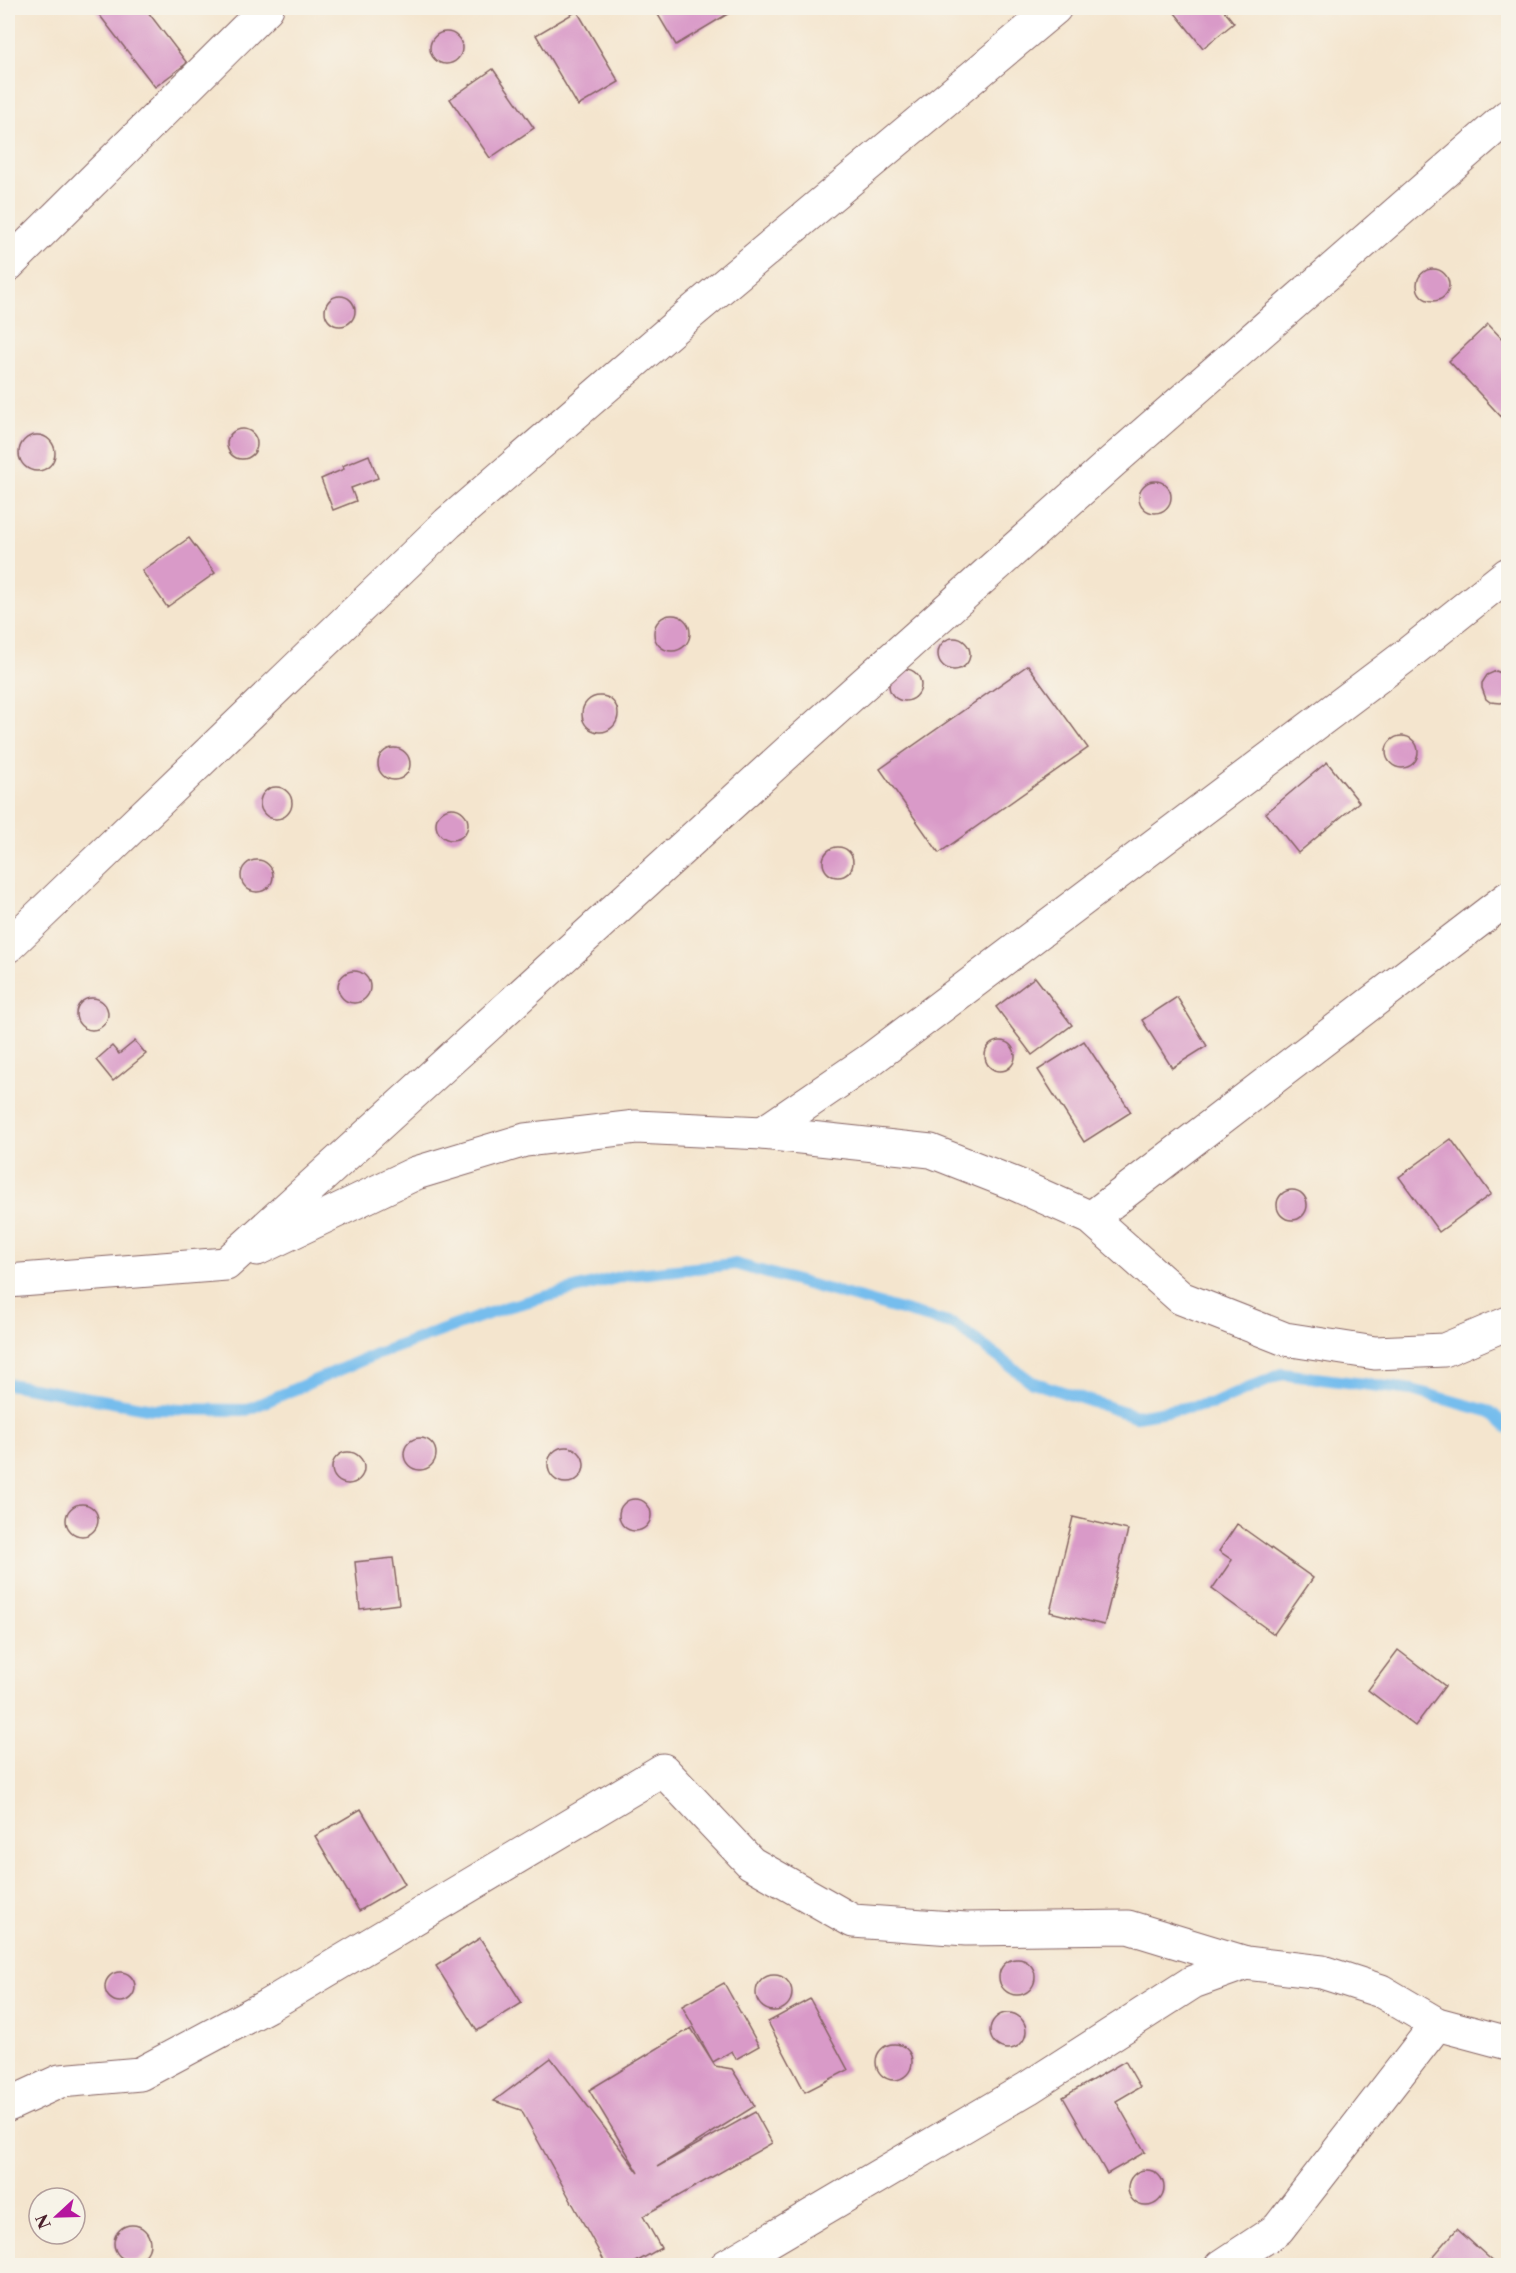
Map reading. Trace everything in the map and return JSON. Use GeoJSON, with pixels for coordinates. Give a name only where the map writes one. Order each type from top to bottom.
{"type":"FeatureCollection","features":[{"type":"Feature","properties":{"kind":"street"},"geometry":{"type":"LineString","coordinates":[[8,265],[267,8]]}},
{"type":"Feature","properties":{"kind":"street"},"geometry":{"type":"LineString","coordinates":[[8,946],[448,523],[700,305],[1055,8]]}},
{"type":"Feature","properties":{"kind":"street"},"geometry":{"type":"LineString","coordinates":[[226,1264],[799,742],[1067,502],[1509,116]]}},
{"type":"Feature","properties":{"kind":"street"},"geometry":{"type":"LineString","coordinates":[[763,1133],[870,1060],[1404,657],[1509,574]]}},
{"type":"Feature","properties":{"kind":"street"},"geometry":{"type":"LineString","coordinates":[[1091,1218],[1509,898]]}},
{"type":"Feature","properties":{"kind":"street"},"geometry":{"type":"LineString","coordinates":[[8,1281],[226,1264],[416,1173],[525,1140],[636,1127],[763,1133],[931,1151],[1016,1184],[1091,1218],[1181,1298],[1285,1339],[1375,1353],[1444,1350],[1509,1323]]}},
{"type":"Feature","properties":{"kind":"street"},"geometry":{"type":"LineString","coordinates":[[8,2105],[60,2080],[140,2074],[267,2007],[663,1770],[750,1863],[853,1921],[966,1929],[1128,1927],[1246,1963],[1322,1972],[1381,1991],[1437,2024],[1509,2043]]}},
{"type":"Feature","properties":{"kind":"street"},"geometry":{"type":"LineString","coordinates":[[726,2265],[1028,2088],[1193,1982],[1246,1963]]}},
{"type":"Feature","properties":{"kind":"street"},"geometry":{"type":"LineString","coordinates":[[1222,2265],[1278,2229],[1437,2024]]}},
{"type":"Feature","properties":{"kind":"building"},"geometry":{"type":"Polygon","coordinates":[[[94,8],[145,8],[187,63],[155,87],[94,8]]]}},
{"type":"Feature","properties":{"kind":"building"},"geometry":{"type":"Polygon","coordinates":[[[654,8],[728,8],[731,12],[676,45],[654,8]]]}},
{"type":"Feature","properties":{"kind":"building"},"geometry":{"type":"Polygon","coordinates":[[[1171,8],[1222,8],[1234,23],[1203,48],[1171,8]]]}},
{"type":"Feature","properties":{"kind":"building"},"geometry":{"type":"Polygon","coordinates":[[[577,11],[619,82],[578,106],[536,35],[577,11]]]}},
{"type":"Feature","properties":{"kind":"building"},"geometry":{"type":"Polygon","coordinates":[[[446,32],[457,37],[462,48],[457,59],[446,64],[435,59],[430,48],[435,37],[446,32]]]}},
{"type":"Feature","properties":{"kind":"building"},"geometry":{"type":"Polygon","coordinates":[[[493,69],[534,128],[490,158],[450,99],[493,69]]]}},
{"type":"Feature","properties":{"kind":"building"},"geometry":{"type":"Polygon","coordinates":[[[1433,269],[1444,274],[1449,285],[1444,296],[1433,301],[1422,296],[1417,285],[1422,274],[1433,269]]]}},
{"type":"Feature","properties":{"kind":"building"},"geometry":{"type":"Polygon","coordinates":[[[340,296],[351,300],[355,311],[351,322],[340,326],[329,322],[325,311],[329,300],[340,296]]]}},
{"type":"Feature","properties":{"kind":"building"},"geometry":{"type":"Polygon","coordinates":[[[1488,324],[1508,345],[1508,424],[1449,361],[1488,324]]]}},
{"type":"Feature","properties":{"kind":"building"},"geometry":{"type":"Polygon","coordinates":[[[242,429],[253,433],[257,444],[253,455],[242,459],[231,455],[227,444],[231,433],[242,429]]]}},
{"type":"Feature","properties":{"kind":"building"},"geometry":{"type":"Polygon","coordinates":[[[37,435],[50,440],[55,453],[50,466],[37,471],[24,466],[19,453],[24,440],[37,435]]]}},
{"type":"Feature","properties":{"kind":"building"},"geometry":{"type":"Polygon","coordinates":[[[369,455],[378,478],[351,488],[356,501],[333,510],[321,479],[344,469],[342,466],[369,455]]]}},
{"type":"Feature","properties":{"kind":"building"},"geometry":{"type":"Polygon","coordinates":[[[1155,481],[1166,486],[1171,497],[1166,508],[1155,513],[1144,508],[1139,497],[1144,486],[1155,481]]]}},
{"type":"Feature","properties":{"kind":"building"},"geometry":{"type":"Polygon","coordinates":[[[189,538],[215,573],[167,607],[142,571],[189,538]]]}},
{"type":"Feature","properties":{"kind":"building"},"geometry":{"type":"Polygon","coordinates":[[[672,615],[685,620],[690,633],[685,646],[672,651],[659,646],[654,633],[659,620],[672,615]]]}},
{"type":"Feature","properties":{"kind":"building"},"geometry":{"type":"Polygon","coordinates":[[[954,638],[965,643],[970,654],[965,665],[954,670],[943,665],[938,654],[943,643],[954,638]]]}},
{"type":"Feature","properties":{"kind":"building"},"geometry":{"type":"Polygon","coordinates":[[[1028,665],[1088,748],[939,853],[880,769],[1028,665]]]}},
{"type":"Feature","properties":{"kind":"building"},"geometry":{"type":"Polygon","coordinates":[[[905,669],[916,674],[921,685],[916,696],[905,701],[894,696],[889,685],[894,674],[905,669]]]}},
{"type":"Feature","properties":{"kind":"building"},"geometry":{"type":"Polygon","coordinates":[[[1496,671],[1508,676],[1508,699],[1501,703],[1490,702],[1486,699],[1482,688],[1487,675],[1496,671]]]}},
{"type":"Feature","properties":{"kind":"building"},"geometry":{"type":"Polygon","coordinates":[[[600,696],[613,701],[618,714],[613,727],[600,732],[587,727],[582,714],[587,701],[600,696]]]}},
{"type":"Feature","properties":{"kind":"building"},"geometry":{"type":"Polygon","coordinates":[[[1402,736],[1413,741],[1418,752],[1413,763],[1402,768],[1391,763],[1386,752],[1391,741],[1402,736]]]}},
{"type":"Feature","properties":{"kind":"building"},"geometry":{"type":"Polygon","coordinates":[[[394,748],[405,753],[410,764],[405,775],[394,780],[383,775],[378,764],[383,753],[394,748]]]}},
{"type":"Feature","properties":{"kind":"building"},"geometry":{"type":"Polygon","coordinates":[[[1327,762],[1359,802],[1298,853],[1266,813],[1327,762]]]}},
{"type":"Feature","properties":{"kind":"building"},"geometry":{"type":"Polygon","coordinates":[[[276,787],[287,792],[292,803],[287,814],[276,819],[265,814],[260,803],[265,792],[276,787]]]}},
{"type":"Feature","properties":{"kind":"building"},"geometry":{"type":"Polygon","coordinates":[[[452,808],[463,813],[468,824],[463,835],[452,840],[441,835],[436,824],[441,813],[452,808]]]}},
{"type":"Feature","properties":{"kind":"building"},"geometry":{"type":"Polygon","coordinates":[[[838,847],[849,851],[853,862],[849,873],[838,877],[827,873],[823,862],[827,851],[838,847]]]}},
{"type":"Feature","properties":{"kind":"building"},"geometry":{"type":"Polygon","coordinates":[[[257,860],[268,865],[273,876],[268,887],[257,892],[246,887],[241,876],[246,865],[257,860]]]}},
{"type":"Feature","properties":{"kind":"building"},"geometry":{"type":"Polygon","coordinates":[[[354,971],[365,976],[370,987],[365,998],[354,1003],[343,998],[338,987],[343,976],[354,971]]]}},
{"type":"Feature","properties":{"kind":"building"},"geometry":{"type":"Polygon","coordinates":[[[1035,977],[1072,1025],[1032,1055],[996,1007],[1035,977]]]}},
{"type":"Feature","properties":{"kind":"building"},"geometry":{"type":"Polygon","coordinates":[[[1177,997],[1207,1046],[1172,1068],[1142,1020],[1177,997]]]}},
{"type":"Feature","properties":{"kind":"building"},"geometry":{"type":"Polygon","coordinates":[[[92,998],[103,1003],[108,1014],[103,1025],[92,1030],[81,1025],[76,1014],[81,1003],[92,998]]]}},
{"type":"Feature","properties":{"kind":"building"},"geometry":{"type":"Polygon","coordinates":[[[135,1041],[146,1054],[113,1081],[96,1060],[112,1046],[119,1054],[135,1041]]]}},
{"type":"Feature","properties":{"kind":"building"},"geometry":{"type":"Polygon","coordinates":[[[1000,1041],[1011,1045],[1015,1056],[1011,1067],[1000,1071],[989,1067],[985,1056],[989,1045],[1000,1041]]]}},
{"type":"Feature","properties":{"kind":"building"},"geometry":{"type":"Polygon","coordinates":[[[1084,1041],[1131,1112],[1084,1142],[1038,1070],[1084,1041]]]}},
{"type":"Feature","properties":{"kind":"building"},"geometry":{"type":"Polygon","coordinates":[[[1451,1139],[1491,1194],[1439,1232],[1399,1177],[1451,1139]]]}},
{"type":"Feature","properties":{"kind":"building"},"geometry":{"type":"Polygon","coordinates":[[[1292,1190],[1303,1194],[1307,1205],[1303,1216],[1292,1220],[1281,1216],[1277,1205],[1281,1194],[1292,1190]]]}},
{"type":"Feature","properties":{"kind":"building"},"geometry":{"type":"Polygon","coordinates":[[[420,1438],[431,1443],[436,1454],[431,1465],[420,1470],[409,1465],[404,1454],[409,1443],[420,1438]]]}},
{"type":"Feature","properties":{"kind":"building"},"geometry":{"type":"Polygon","coordinates":[[[566,1447],[579,1452],[584,1465],[579,1478],[566,1483],[553,1478],[548,1465],[553,1452],[566,1447]]]}},
{"type":"Feature","properties":{"kind":"building"},"geometry":{"type":"Polygon","coordinates":[[[348,1452],[359,1457],[364,1468],[359,1479],[348,1484],[337,1479],[332,1468],[337,1457],[348,1452]]]}},
{"type":"Feature","properties":{"kind":"building"},"geometry":{"type":"Polygon","coordinates":[[[635,1499],[646,1504],[651,1515],[646,1526],[635,1531],[624,1526],[619,1515],[624,1504],[635,1499]]]}},
{"type":"Feature","properties":{"kind":"building"},"geometry":{"type":"Polygon","coordinates":[[[82,1504],[93,1509],[98,1520],[93,1531],[82,1536],[71,1531],[66,1520],[71,1509],[82,1504]]]}},
{"type":"Feature","properties":{"kind":"building"},"geometry":{"type":"Polygon","coordinates":[[[1073,1517],[1128,1530],[1104,1625],[1050,1612],[1073,1517]]]}},
{"type":"Feature","properties":{"kind":"building"},"geometry":{"type":"Polygon","coordinates":[[[1237,1524],[1313,1578],[1274,1634],[1212,1589],[1232,1560],[1219,1551],[1237,1524]]]}},
{"type":"Feature","properties":{"kind":"building"},"geometry":{"type":"Polygon","coordinates":[[[393,1558],[399,1604],[360,1609],[355,1562],[393,1558]]]}},
{"type":"Feature","properties":{"kind":"building"},"geometry":{"type":"Polygon","coordinates":[[[1398,1650],[1445,1686],[1415,1726],[1368,1690],[1398,1650]]]}},
{"type":"Feature","properties":{"kind":"building"},"geometry":{"type":"Polygon","coordinates":[[[361,1809],[405,1884],[359,1911],[315,1836],[361,1809]]]}},
{"type":"Feature","properties":{"kind":"building"},"geometry":{"type":"Polygon","coordinates":[[[480,1938],[522,2003],[477,2031],[436,1966],[480,1938]]]}},
{"type":"Feature","properties":{"kind":"building"},"geometry":{"type":"Polygon","coordinates":[[[1017,1959],[1030,1964],[1035,1977],[1030,1990],[1017,1995],[1004,1990],[999,1977],[1004,1964],[1017,1959]]]}},
{"type":"Feature","properties":{"kind":"building"},"geometry":{"type":"Polygon","coordinates":[[[120,1972],[131,1976],[135,1987],[131,1998],[120,2002],[109,1998],[105,1987],[109,1976],[120,1972]]]}},
{"type":"Feature","properties":{"kind":"building"},"geometry":{"type":"Polygon","coordinates":[[[774,1975],[787,1980],[792,1993],[787,2006],[774,2011],[761,2006],[756,1993],[761,1980],[774,1975]]]}},
{"type":"Feature","properties":{"kind":"building"},"geometry":{"type":"Polygon","coordinates":[[[724,1983],[759,2046],[736,2059],[732,2051],[713,2062],[682,2006],[724,1983]]]}},
{"type":"Feature","properties":{"kind":"building"},"geometry":{"type":"Polygon","coordinates":[[[810,1999],[848,2070],[805,2092],[768,2022],[810,1999]]]}},
{"type":"Feature","properties":{"kind":"building"},"geometry":{"type":"Polygon","coordinates":[[[1008,2013],[1021,2018],[1026,2031],[1021,2044],[1008,2049],[995,2044],[990,2031],[995,2018],[1008,2013]]]}},
{"type":"Feature","properties":{"kind":"building"},"geometry":{"type":"Polygon","coordinates":[[[691,2028],[715,2066],[732,2069],[755,2106],[657,2167],[755,2112],[772,2143],[643,2216],[661,2248],[629,2266],[607,2266],[521,2110],[494,2101],[551,2058],[639,2173],[589,2090],[691,2028]]]}},
{"type":"Feature","properties":{"kind":"building"},"geometry":{"type":"Polygon","coordinates":[[[894,2044],[907,2049],[912,2062],[907,2075],[894,2080],[881,2075],[876,2062],[881,2049],[894,2044]]]}},
{"type":"Feature","properties":{"kind":"building"},"geometry":{"type":"Polygon","coordinates":[[[1125,2061],[1140,2087],[1116,2101],[1145,2152],[1107,2174],[1063,2097],[1125,2061]]]}},
{"type":"Feature","properties":{"kind":"building"},"geometry":{"type":"Polygon","coordinates":[[[1146,2170],[1159,2175],[1164,2188],[1159,2201],[1146,2206],[1133,2201],[1128,2188],[1133,2175],[1146,2170]]]}},
{"type":"Feature","properties":{"kind":"building"},"geometry":{"type":"Polygon","coordinates":[[[132,2225],[145,2230],[150,2243],[145,2256],[132,2261],[119,2256],[114,2243],[119,2230],[132,2225]]]}},
{"type":"Feature","properties":{"kind":"building"},"geometry":{"type":"Polygon","coordinates":[[[1457,2229],[1498,2266],[1425,2266],[1457,2229]]]}},
{"type":"Feature","properties":{"kind":"waterway"},"geometry":{"type":"LineString","coordinates":[[8,1384],[153,1409],[246,1410],[374,1355],[507,1307],[627,1275],[735,1264],[955,1325],[1032,1382],[1136,1416],[1215,1403],[1282,1374],[1412,1390],[1491,1412],[1508,1428]]}}]}
